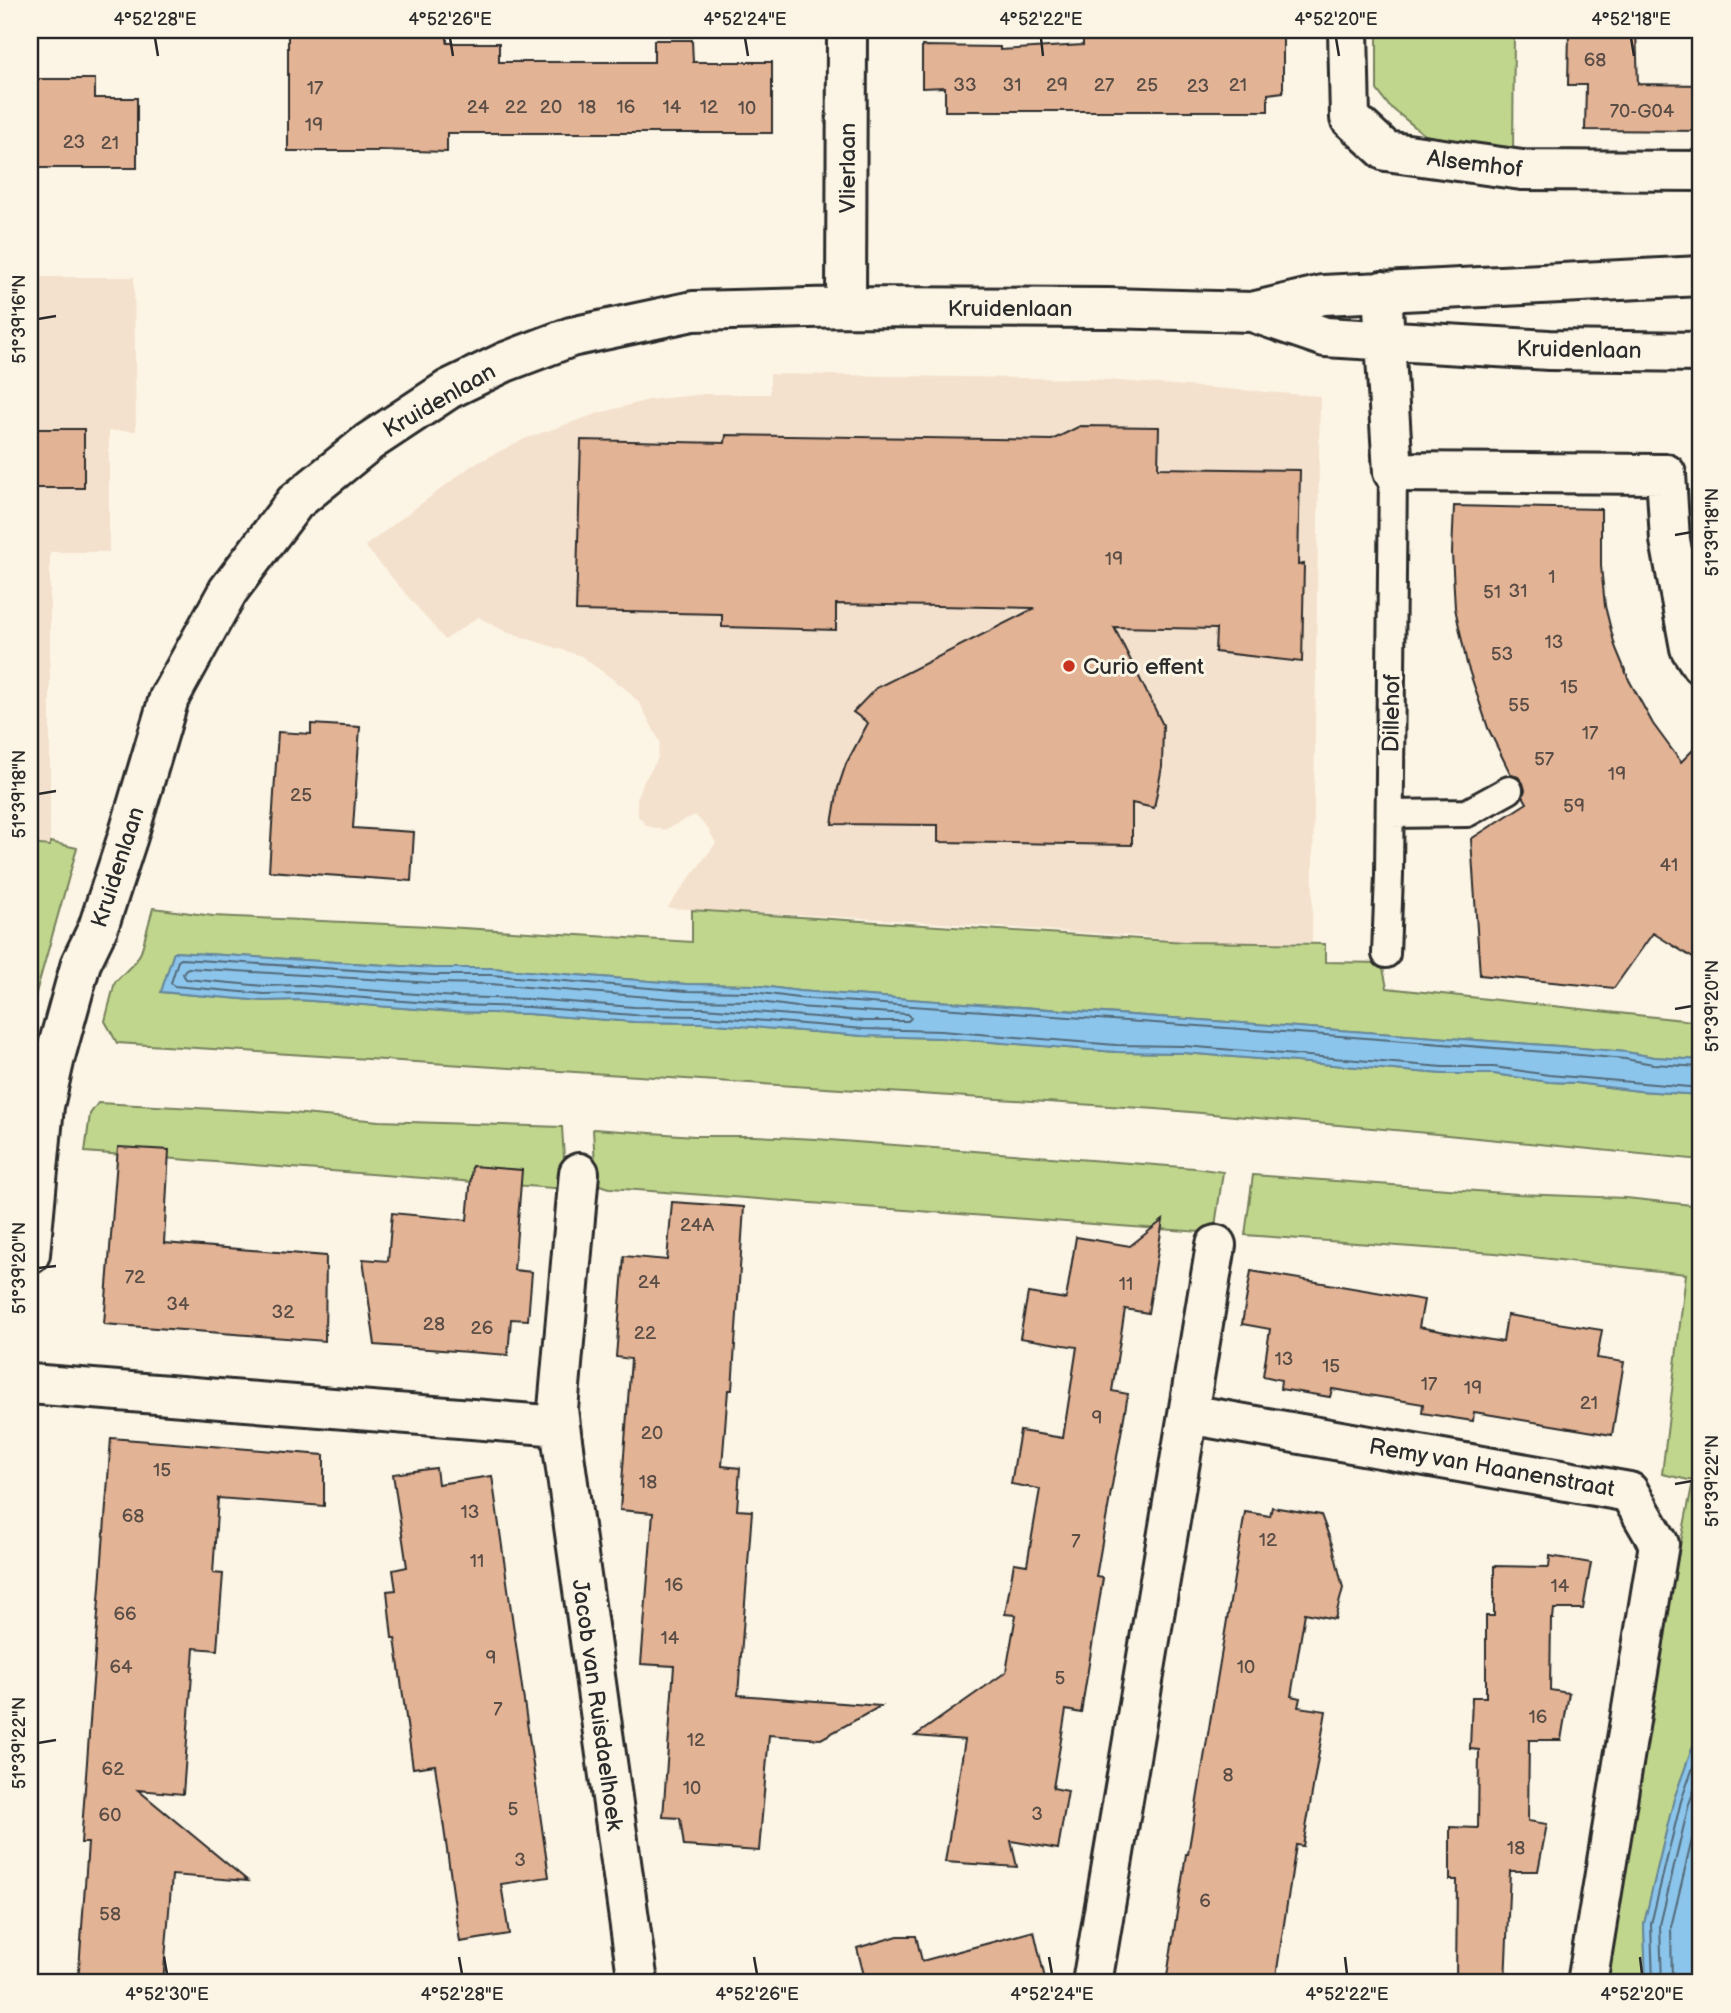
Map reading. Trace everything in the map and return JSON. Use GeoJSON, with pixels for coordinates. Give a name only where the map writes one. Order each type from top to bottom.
{"type":"FeatureCollection","features":[{"type":"Feature","properties":{"kind":"street","name":"Vlierlaan"},"geometry":{"type":"LineString","coordinates":[[846,307],[847,30]]}},
{"type":"Feature","properties":{"kind":"street","name":"Alsemhof"},"geometry":{"type":"LineString","coordinates":[[1348,30],[1350,118],[1386,151],[1522,170],[1701,171]]}},
{"type":"Feature","properties":{"kind":"street","name":"Kruidenlaan"},"geometry":{"type":"LineString","coordinates":[[30,1254],[44,1106],[55,1057],[81,963],[97,928],[128,836],[169,698],[228,591],[295,502],[369,442],[449,389],[505,362],[571,337],[693,311],[846,307],[1108,308],[1252,312],[1323,295],[1701,276]]}},
{"type":"Feature","properties":{"kind":"street","name":"Dillehof"},"geometry":{"type":"LineString","coordinates":[[1382,291],[1393,471]]}},
{"type":"Feature","properties":{"kind":"street","name":"Kruidenlaan"},"geometry":{"type":"LineString","coordinates":[[1252,312],[1325,337],[1549,349],[1701,352]]}},
{"type":"Feature","properties":{"kind":"street"},"geometry":{"type":"LineString","coordinates":[[1393,471],[1666,474],[1670,540],[1690,648],[1701,665]]}},
{"type":"Feature","properties":{"kind":"street","name":"Jacob van Ruisdaelhoek"},"geometry":{"type":"LineString","coordinates":[[579,1173],[558,1409],[559,1426],[638,1983]]}},
{"type":"Feature","properties":{"kind":"street"},"geometry":{"type":"LineString","coordinates":[[1092,1983],[1216,1245]]}},
{"type":"Feature","properties":{"kind":"street"},"geometry":{"type":"LineString","coordinates":[[30,1384],[559,1426]]}},
{"type":"Feature","properties":{"kind":"street","name":"Remy van Haanenstraat"},"geometry":{"type":"LineString","coordinates":[[1188,1414],[1629,1492],[1659,1544],[1587,1983]]}},
{"type":"Feature","properties":{"kind":"lane","name":"Dillehof"},"geometry":{"type":"LineString","coordinates":[[1386,954],[1393,471]]}},
{"type":"Feature","properties":{"kind":"lane"},"geometry":{"type":"LineString","coordinates":[[1390,814],[1467,813],[1509,790]]}},
{"type":"Feature","properties":{"kind":"shaded area"},"geometry":{"type":"Polygon","coordinates":[[[30,277],[134,277],[136,431],[109,431],[109,552],[50,552],[50,846],[30,844],[30,277]]]}},
{"type":"Feature","properties":{"kind":"shaded area"},"geometry":{"type":"Polygon","coordinates":[[[770,374],[1093,379],[1320,396],[1312,942],[1185,942],[1148,937],[878,919],[667,908],[716,843],[695,815],[664,830],[647,826],[638,816],[637,799],[657,760],[660,742],[640,704],[627,690],[581,656],[506,632],[478,617],[445,640],[365,546],[471,466],[524,439],[596,414],[648,400],[705,394],[770,394],[770,374]]]}},
{"type":"Feature","properties":{"kind":"green space"},"geometry":{"type":"Polygon","coordinates":[[[1377,30],[1514,30],[1513,156],[1425,135],[1389,106],[1377,90],[1377,30]]]}},
{"type":"Feature","properties":{"kind":"green space"},"geometry":{"type":"Polygon","coordinates":[[[50,842],[77,848],[30,1014],[30,844],[50,846],[50,842]]]}},
{"type":"Feature","properties":{"kind":"green space"},"geometry":{"type":"Polygon","coordinates":[[[153,908],[213,916],[692,942],[692,910],[1186,942],[1325,944],[1325,962],[1382,963],[1387,988],[1701,1022],[1701,1060],[1559,1046],[799,991],[754,985],[686,984],[491,968],[434,968],[174,952],[161,992],[455,1012],[703,1023],[1116,1052],[1184,1053],[1443,1074],[1494,1074],[1549,1082],[1701,1095],[1701,1160],[1156,1109],[117,1043],[105,1021],[115,982],[136,961],[141,952],[153,908]]]}},
{"type":"Feature","properties":{"kind":"green space"},"geometry":{"type":"Polygon","coordinates":[[[98,1103],[292,1113],[379,1121],[562,1127],[566,1189],[85,1152],[90,1114],[98,1103]]]}},
{"type":"Feature","properties":{"kind":"green space"},"geometry":{"type":"Polygon","coordinates":[[[593,1129],[695,1136],[816,1139],[1223,1172],[1214,1233],[610,1188],[596,1184],[593,1129]]]}},
{"type":"Feature","properties":{"kind":"green space"},"geometry":{"type":"Polygon","coordinates":[[[1253,1175],[1518,1194],[1626,1198],[1701,1206],[1701,1724],[1674,1799],[1644,1924],[1646,1983],[1604,1983],[1634,1778],[1693,1481],[1662,1474],[1686,1274],[1495,1253],[1245,1235],[1253,1175]]]}},
{"type":"Feature","properties":{"kind":"water"},"geometry":{"type":"Polygon","coordinates":[[[174,952],[434,968],[491,968],[686,984],[754,985],[799,991],[1626,1052],[1701,1060],[1701,1095],[1549,1082],[1494,1074],[1443,1074],[1184,1053],[1116,1052],[703,1023],[455,1012],[161,992],[174,952]]]}},
{"type":"Feature","properties":{"kind":"water"},"geometry":{"type":"Polygon","coordinates":[[[1701,1724],[1701,1983],[1646,1983],[1644,1924],[1674,1799],[1701,1724]]]}},
{"type":"Feature","properties":{"kind":"building"},"geometry":{"type":"Polygon","coordinates":[[[288,30],[447,30],[447,43],[499,43],[499,62],[654,62],[654,40],[692,40],[693,62],[772,62],[772,133],[447,133],[447,152],[288,151],[288,30]]]}},
{"type":"Feature","properties":{"kind":"building"},"geometry":{"type":"Polygon","coordinates":[[[1083,30],[1283,30],[1283,92],[1268,94],[1268,111],[945,111],[945,87],[922,88],[922,46],[1000,47],[1000,50],[1083,45],[1083,30]]]}},
{"type":"Feature","properties":{"kind":"building"},"geometry":{"type":"Polygon","coordinates":[[[1569,30],[1636,30],[1638,84],[1701,85],[1701,131],[1585,130],[1586,85],[1568,85],[1569,30]]]}},
{"type":"Feature","properties":{"kind":"building"},"geometry":{"type":"Polygon","coordinates":[[[30,79],[95,79],[95,98],[137,98],[137,168],[30,168],[30,79]]]}},
{"type":"Feature","properties":{"kind":"building"},"geometry":{"type":"Polygon","coordinates":[[[1080,426],[1159,427],[1158,468],[1300,470],[1298,565],[1304,564],[1302,662],[1215,652],[1216,629],[1114,627],[1163,725],[1162,767],[1154,808],[1132,803],[1132,845],[938,842],[938,825],[832,824],[838,788],[846,764],[868,723],[853,712],[876,688],[1035,608],[836,604],[836,630],[722,627],[722,614],[576,611],[581,440],[725,443],[726,435],[1052,440],[1080,426]]]}},
{"type":"Feature","properties":{"kind":"building"},"geometry":{"type":"Polygon","coordinates":[[[30,429],[84,429],[84,488],[30,488],[30,429]]]}},
{"type":"Feature","properties":{"kind":"building"},"geometry":{"type":"Polygon","coordinates":[[[1454,506],[1601,509],[1601,566],[1605,606],[1615,646],[1629,680],[1653,724],[1681,762],[1701,742],[1701,963],[1653,933],[1614,988],[1480,975],[1471,839],[1527,803],[1523,796],[1523,783],[1518,777],[1511,775],[1488,728],[1467,664],[1455,608],[1452,553],[1454,506]]]}},
{"type":"Feature","properties":{"kind":"building"},"geometry":{"type":"Polygon","coordinates":[[[311,724],[360,727],[353,828],[414,832],[411,881],[269,871],[278,732],[311,734],[311,724]]]}},
{"type":"Feature","properties":{"kind":"building"},"geometry":{"type":"Polygon","coordinates":[[[118,1147],[169,1150],[164,1243],[326,1256],[325,1341],[104,1324],[118,1147]]]}},
{"type":"Feature","properties":{"kind":"building"},"geometry":{"type":"Polygon","coordinates":[[[472,1166],[522,1170],[514,1270],[532,1272],[528,1320],[511,1319],[508,1355],[375,1345],[363,1259],[388,1261],[392,1213],[467,1220],[472,1166]]]}},
{"type":"Feature","properties":{"kind":"building"},"geometry":{"type":"Polygon","coordinates":[[[672,1202],[744,1207],[732,1390],[728,1390],[722,1466],[740,1468],[737,1510],[752,1511],[738,1695],[881,1706],[821,1739],[769,1735],[759,1851],[684,1846],[680,1818],[663,1817],[674,1666],[641,1664],[653,1513],[620,1510],[631,1359],[616,1357],[624,1256],[667,1260],[672,1202]]]}},
{"type":"Feature","properties":{"kind":"building"},"geometry":{"type":"Polygon","coordinates":[[[1163,1220],[1148,1313],[1125,1309],[1112,1391],[1128,1394],[1096,1577],[1103,1578],[1081,1713],[1066,1710],[1053,1788],[1068,1791],[1058,1849],[1011,1841],[1017,1867],[945,1862],[965,1740],[915,1736],[1006,1672],[1016,1615],[1005,1614],[1014,1563],[1027,1565],[1040,1489],[1011,1484],[1020,1431],[1063,1438],[1077,1347],[1020,1338],[1028,1293],[1066,1299],[1076,1237],[1130,1246],[1163,1220]]]}},
{"type":"Feature","properties":{"kind":"building"},"geometry":{"type":"Polygon","coordinates":[[[1251,1271],[1424,1300],[1419,1327],[1461,1335],[1503,1342],[1507,1315],[1602,1330],[1597,1358],[1624,1362],[1612,1435],[1474,1412],[1473,1421],[1422,1413],[1423,1404],[1332,1389],[1330,1397],[1280,1389],[1281,1380],[1263,1376],[1270,1329],[1242,1324],[1251,1271]]]}},
{"type":"Feature","properties":{"kind":"building"},"geometry":{"type":"Polygon","coordinates":[[[111,1438],[324,1455],[324,1506],[218,1498],[213,1573],[223,1574],[217,1650],[194,1648],[183,1794],[138,1790],[248,1881],[172,1875],[163,1983],[78,1983],[88,1843],[81,1843],[111,1438]]]}},
{"type":"Feature","properties":{"kind":"building"},"geometry":{"type":"Polygon","coordinates":[[[436,1468],[438,1484],[492,1476],[549,1877],[501,1884],[509,1934],[460,1942],[435,1765],[413,1768],[387,1591],[396,1590],[393,1570],[407,1567],[393,1474],[436,1468]]]}},
{"type":"Feature","properties":{"kind":"building"},"geometry":{"type":"Polygon","coordinates":[[[1272,1507],[1321,1515],[1333,1547],[1343,1588],[1335,1619],[1305,1613],[1291,1696],[1300,1698],[1298,1707],[1326,1711],[1303,1846],[1296,1845],[1275,1983],[1166,1983],[1245,1512],[1270,1516],[1272,1507]]]}},
{"type":"Feature","properties":{"kind":"building"},"geometry":{"type":"Polygon","coordinates":[[[1550,1556],[1591,1563],[1583,1609],[1554,1609],[1551,1619],[1550,1690],[1569,1693],[1561,1740],[1529,1740],[1528,1821],[1547,1824],[1538,1871],[1510,1871],[1505,1983],[1456,1983],[1457,1880],[1450,1880],[1450,1827],[1478,1828],[1479,1750],[1470,1749],[1472,1697],[1486,1697],[1486,1616],[1494,1616],[1494,1566],[1549,1567],[1550,1556]]]}},
{"type":"Feature","properties":{"kind":"building"},"geometry":{"type":"Polygon","coordinates":[[[1034,1931],[1046,1983],[866,1983],[857,1948],[898,1936],[916,1936],[922,1961],[1034,1931]]]}},
{"type":"Feature","properties":{"kind":"place","name":"Curio effent"},"geometry":{"type":"Point","coordinates":[1069,666]}}]}
